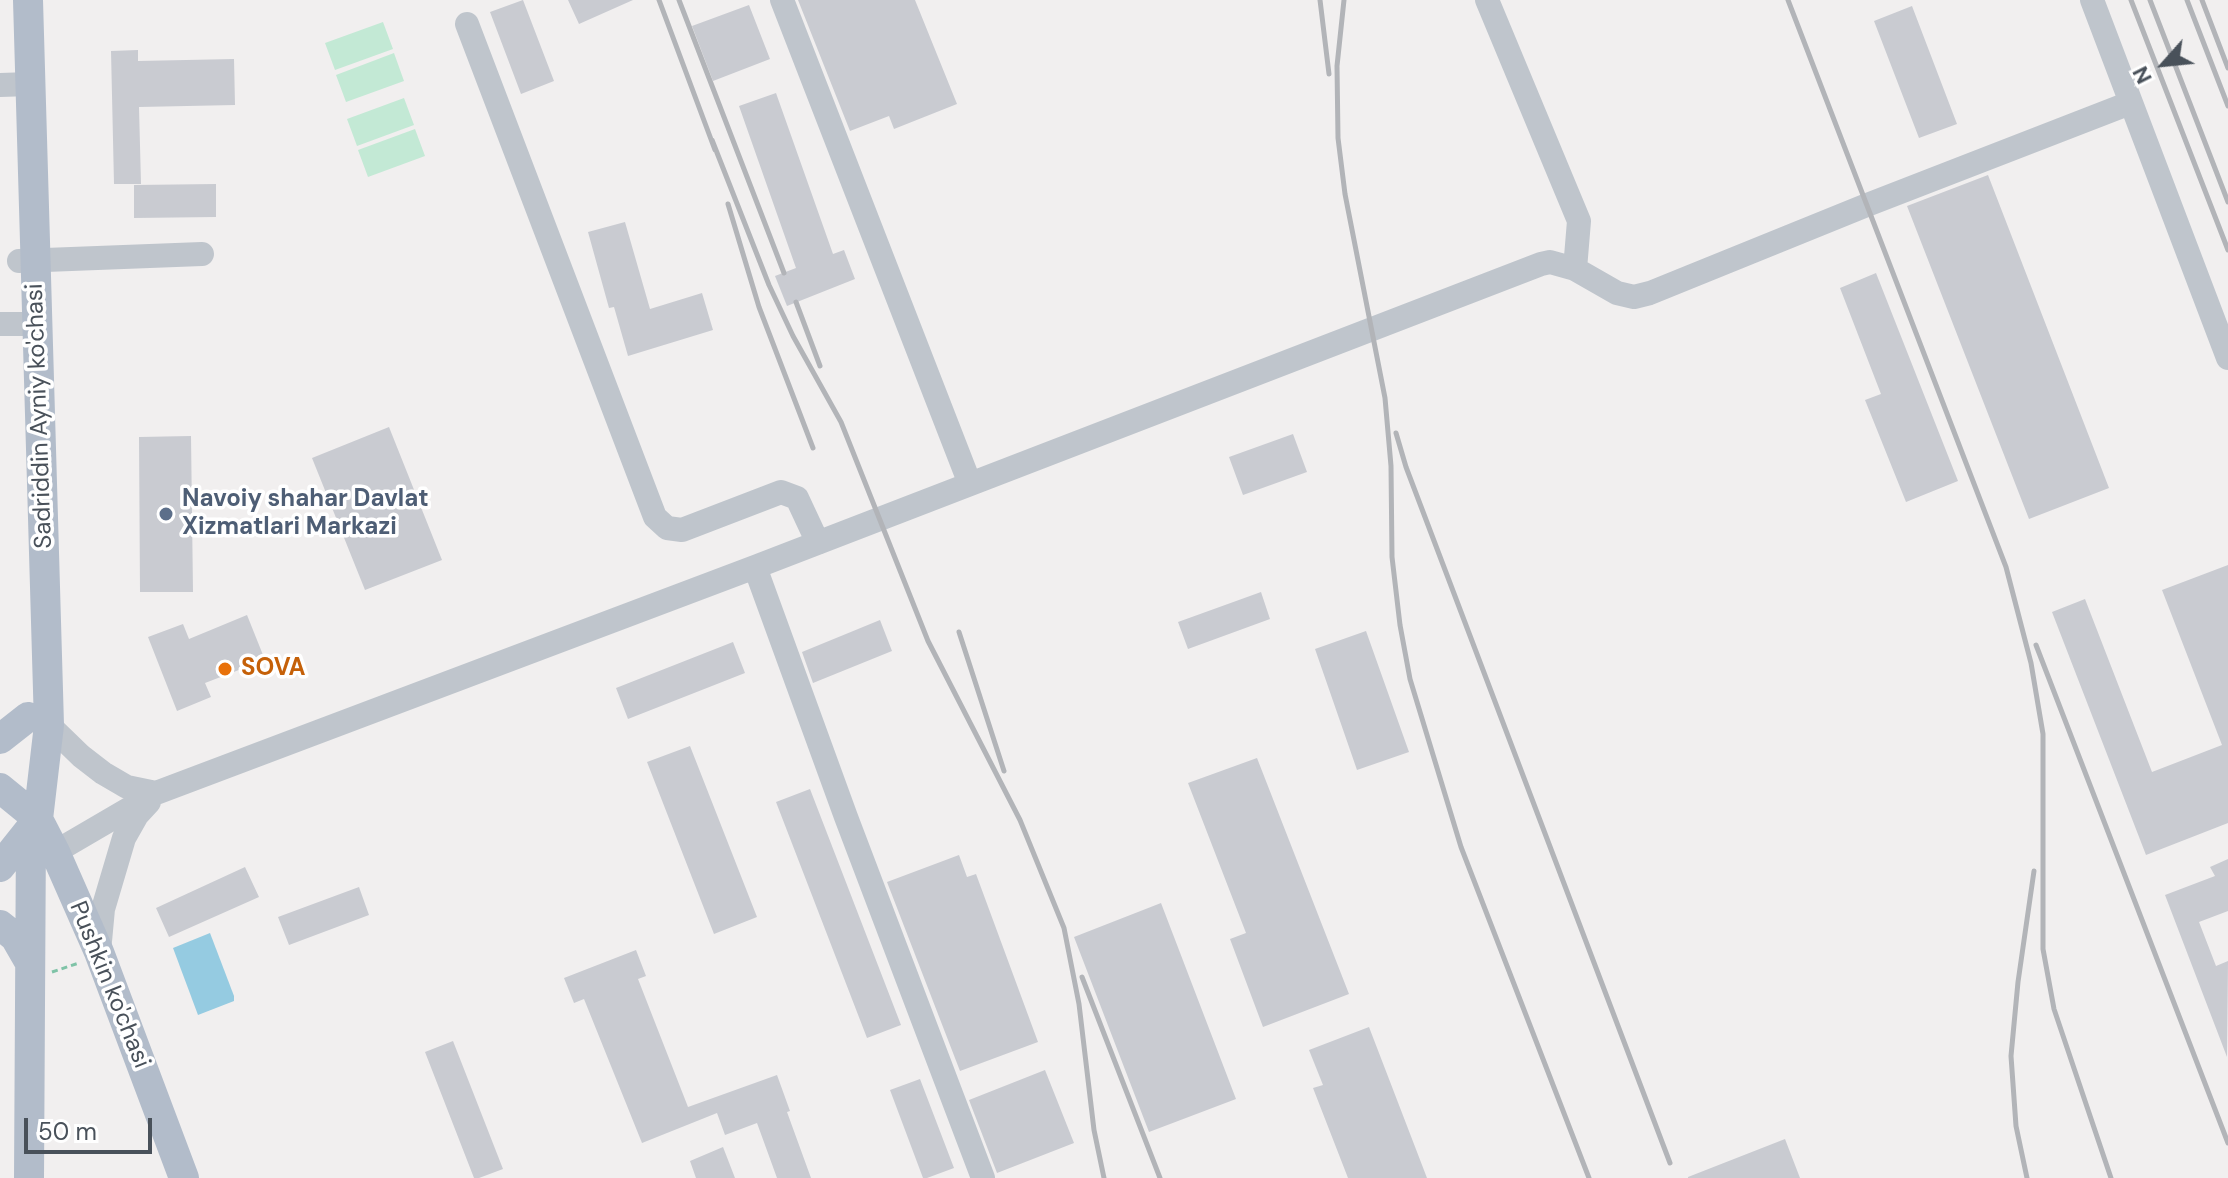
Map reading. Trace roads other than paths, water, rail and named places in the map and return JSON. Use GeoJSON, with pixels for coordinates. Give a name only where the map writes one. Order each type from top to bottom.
{"type":"FeatureCollection","features":[{"type":"Feature","properties":{"kind":"main road","name":"Sadriddin Ayniy ko'chasi"},"geometry":{"type":"LineString","coordinates":[[13,0],[15,85],[27,261],[20,324],[39,721],[24,833],[30,970],[29,1178]]}},
{"type":"Feature","properties":{"kind":"main road","name":"Sadriddin Ayniy ko'chasi"},"geometry":{"type":"LineString","coordinates":[[15,85],[28,0]]}},
{"type":"Feature","properties":{"kind":"main road"},"geometry":{"type":"LineString","coordinates":[[0,739],[39,721]]}},
{"type":"Feature","properties":{"kind":"main road"},"geometry":{"type":"LineString","coordinates":[[0,788],[24,833]]}},
{"type":"Feature","properties":{"kind":"main road","name":"Pushkin ko'chasi"},"geometry":{"type":"LineString","coordinates":[[24,833],[100,955],[184,1178]]}},
{"type":"Feature","properties":{"kind":"main road"},"geometry":{"type":"LineString","coordinates":[[0,925],[15,937],[30,970]]}},
{"type":"Feature","properties":{"kind":"street"},"geometry":{"type":"LineString","coordinates":[[782,0],[970,484]]}},
{"type":"Feature","properties":{"kind":"street"},"geometry":{"type":"LineString","coordinates":[[1487,0],[1579,221],[1575,269]]}},
{"type":"Feature","properties":{"kind":"street"},"geometry":{"type":"LineString","coordinates":[[2092,0],[2228,358]]}},
{"type":"Feature","properties":{"kind":"street"},"geometry":{"type":"LineString","coordinates":[[467,24],[655,517],[667,528],[682,530],[781,492],[797,498],[818,543]]}},
{"type":"Feature","properties":{"kind":"street"},"geometry":{"type":"LineString","coordinates":[[24,833],[156,793],[818,543],[1541,264],[1550,262],[1575,269],[1617,293],[1634,297],[1650,293],[2130,103]]}},
{"type":"Feature","properties":{"kind":"street"},"geometry":{"type":"LineString","coordinates":[[27,261],[202,254]]}},
{"type":"Feature","properties":{"kind":"street"},"geometry":{"type":"LineString","coordinates":[[755,567],[983,1178]]}},
{"type":"Feature","properties":{"kind":"street"},"geometry":{"type":"LineString","coordinates":[[39,721],[103,773],[127,787],[156,793]]}},
{"type":"Feature","properties":{"kind":"street"},"geometry":{"type":"LineString","coordinates":[[100,955],[103,909],[124,838],[137,815],[156,793]]}},
{"type":"Feature","properties":{"kind":"water"},"geometry":{"type":"Polygon","coordinates":[[[210,933],[234,1001],[198,1015],[173,948],[210,933]]]}},
{"type":"Feature","properties":{"kind":"railway"},"geometry":{"type":"LineString","coordinates":[[659,0],[715,150]]}},
{"type":"Feature","properties":{"kind":"railway"},"geometry":{"type":"LineString","coordinates":[[679,0],[784,273]]}},
{"type":"Feature","properties":{"kind":"railway"},"geometry":{"type":"LineString","coordinates":[[1320,0],[1329,74]]}},
{"type":"Feature","properties":{"kind":"railway"},"geometry":{"type":"LineString","coordinates":[[1344,0],[1337,66],[1338,138],[1345,194],[1385,398],[1391,466],[1392,557],[1410,679],[1461,847],[1589,1178]]}},
{"type":"Feature","properties":{"kind":"railway"},"geometry":{"type":"LineString","coordinates":[[1788,0],[2006,567],[2031,663],[2043,734],[2043,949],[2054,1009],[2111,1178]]}},
{"type":"Feature","properties":{"kind":"railway"},"geometry":{"type":"LineString","coordinates":[[2131,0],[2228,250]]}},
{"type":"Feature","properties":{"kind":"railway"},"geometry":{"type":"LineString","coordinates":[[2150,0],[2228,202]]}},
{"type":"Feature","properties":{"kind":"railway"},"geometry":{"type":"LineString","coordinates":[[2187,0],[2228,106]]}},
{"type":"Feature","properties":{"kind":"railway"},"geometry":{"type":"LineString","coordinates":[[2202,0],[2228,68]]}},
{"type":"Feature","properties":{"kind":"railway"},"geometry":{"type":"LineString","coordinates":[[712,140],[769,285],[793,336],[841,422],[928,641],[1020,820],[1064,928],[1079,1004],[1094,1130],[1104,1178]]}},
{"type":"Feature","properties":{"kind":"railway"},"geometry":{"type":"LineString","coordinates":[[728,204],[759,307],[813,448]]}},
{"type":"Feature","properties":{"kind":"railway"},"geometry":{"type":"LineString","coordinates":[[796,302],[820,366]]}},
{"type":"Feature","properties":{"kind":"railway"},"geometry":{"type":"LineString","coordinates":[[1396,433],[1406,467],[1670,1163]]}},
{"type":"Feature","properties":{"kind":"railway"},"geometry":{"type":"LineString","coordinates":[[959,632],[1004,771]]}},
{"type":"Feature","properties":{"kind":"railway"},"geometry":{"type":"LineString","coordinates":[[2036,645],[2228,1143]]}},
{"type":"Feature","properties":{"kind":"railway"},"geometry":{"type":"LineString","coordinates":[[2027,1178],[2016,1126],[2011,1056],[2034,871]]}},
{"type":"Feature","properties":{"kind":"railway"},"geometry":{"type":"LineString","coordinates":[[1082,977],[1160,1178]]}},
{"type":"Feature","properties":{"kind":"place","name":"Navoiy shahar Davlat Xizmatlari Markazi"},"geometry":{"type":"Point","coordinates":[166,514]}},
{"type":"Feature","properties":{"kind":"place","name":"SOVA"},"geometry":{"type":"Point","coordinates":[225,669]}}]}
